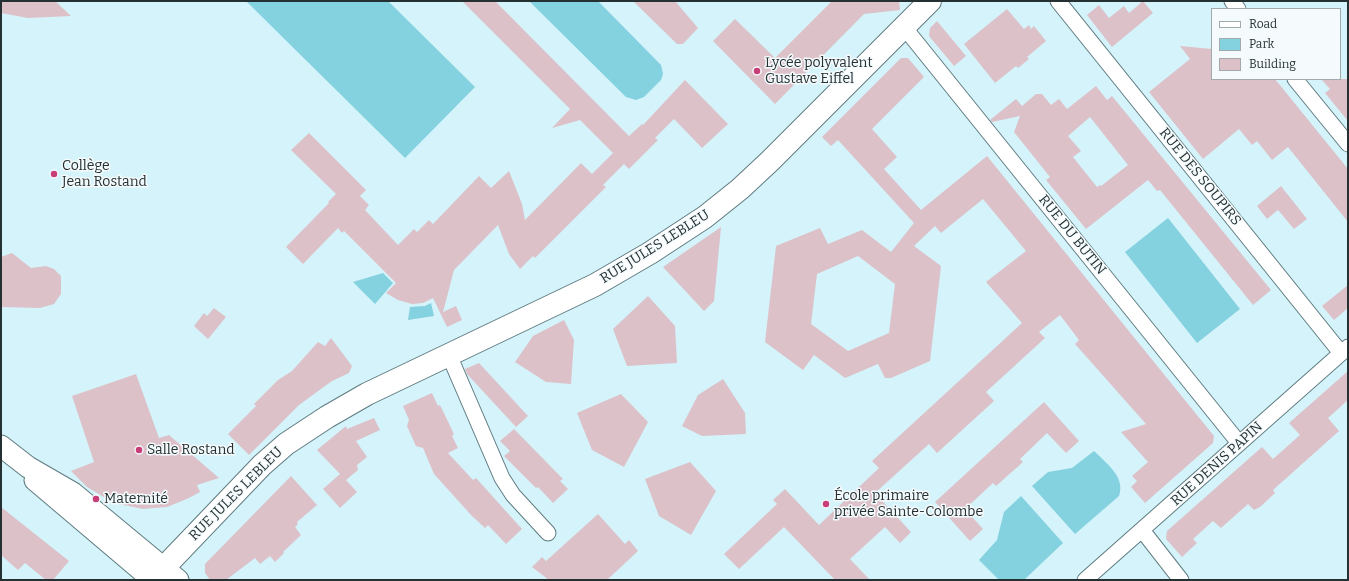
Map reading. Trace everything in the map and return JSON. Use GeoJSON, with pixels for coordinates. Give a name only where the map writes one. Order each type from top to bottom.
{"type":"FeatureCollection","features":[{"type":"Feature","properties":{"kind":"main road","name":"RUE JULES LEBLEU"},"geometry":{"type":"LineString","coordinates":[[164,578],[327,417],[367,394],[595,285],[650,253],[705,217],[740,189],[770,161],[930,1]]}},
{"type":"Feature","properties":{"kind":"street","name":"RUE DES SOUPIRS"},"geometry":{"type":"LineString","coordinates":[[1058,1],[1345,350]]}},
{"type":"Feature","properties":{"kind":"street","name":"RUE DU BUTIN"},"geometry":{"type":"LineString","coordinates":[[904,27],[1239,443]]}},
{"type":"Feature","properties":{"kind":"street"},"geometry":{"type":"LineString","coordinates":[[1296,80],[1348,144]]}},
{"type":"Feature","properties":{"kind":"street","name":"RUE DENIS PAPIN"},"geometry":{"type":"LineString","coordinates":[[1085,580],[1345,350]]}},
{"type":"Feature","properties":{"kind":"street"},"geometry":{"type":"LineString","coordinates":[[449,355],[502,478],[513,495],[548,533]]}},
{"type":"Feature","properties":{"kind":"street"},"geometry":{"type":"LineString","coordinates":[[8,452],[28,467],[73,492],[164,578]]}},
{"type":"Feature","properties":{"kind":"street"},"geometry":{"type":"LineString","coordinates":[[1142,530],[1181,580]]}},
{"type":"Feature","properties":{"kind":"green space"},"geometry":{"type":"Polygon","coordinates":[[[246,1],[388,1],[475,87],[405,158],[246,1]]]}},
{"type":"Feature","properties":{"kind":"green space"},"geometry":{"type":"Polygon","coordinates":[[[529,1],[598,1],[661,65],[663,74],[661,80],[644,97],[636,100],[626,97],[529,1]]]}},
{"type":"Feature","properties":{"kind":"green space"},"geometry":{"type":"Polygon","coordinates":[[[1168,218],[1240,309],[1197,343],[1125,252],[1168,218]]]}},
{"type":"Feature","properties":{"kind":"green space"},"geometry":{"type":"Polygon","coordinates":[[[383,273],[393,283],[375,304],[353,282],[383,273]]]}},
{"type":"Feature","properties":{"kind":"green space"},"geometry":{"type":"Polygon","coordinates":[[[431,303],[434,316],[408,320],[410,307],[425,306],[431,303]]]}},
{"type":"Feature","properties":{"kind":"green space"},"geometry":{"type":"Polygon","coordinates":[[[1094,451],[1114,471],[1120,483],[1119,496],[1075,534],[1032,486],[1048,472],[1072,468],[1094,451]]]}},
{"type":"Feature","properties":{"kind":"green space"},"geometry":{"type":"Polygon","coordinates":[[[1021,496],[1063,543],[1024,580],[999,580],[979,560],[997,540],[1004,512],[1021,496]]]}},
{"type":"Feature","properties":{"kind":"building"},"geometry":{"type":"Polygon","coordinates":[[[1,1],[55,1],[71,16],[28,18],[1,13],[1,1]]]}},
{"type":"Feature","properties":{"kind":"building"},"geometry":{"type":"Polygon","coordinates":[[[462,1],[495,1],[629,136],[642,124],[643,125],[685,80],[728,124],[702,148],[674,119],[655,138],[658,140],[629,169],[624,164],[603,185],[606,187],[535,258],[533,256],[520,269],[509,254],[498,225],[454,270],[443,312],[456,306],[462,320],[447,327],[433,298],[423,303],[412,304],[398,300],[386,293],[396,283],[344,231],[342,233],[338,228],[303,264],[286,247],[336,194],[291,150],[309,133],[366,190],[360,196],[369,205],[365,210],[398,245],[414,229],[417,232],[429,220],[433,224],[479,176],[491,188],[509,171],[522,204],[525,220],[581,163],[592,174],[613,153],[580,120],[552,128],[570,109],[462,1]]]}},
{"type":"Feature","properties":{"kind":"building"},"geometry":{"type":"Polygon","coordinates":[[[633,1],[675,1],[698,28],[683,44],[677,44],[633,1]]]}},
{"type":"Feature","properties":{"kind":"building"},"geometry":{"type":"Polygon","coordinates":[[[832,1],[899,1],[900,10],[864,14],[775,104],[713,41],[735,19],[775,58],[832,1]]]}},
{"type":"Feature","properties":{"kind":"building"},"geometry":{"type":"Polygon","coordinates":[[[1143,1],[1153,13],[1112,47],[1087,15],[1099,5],[1109,18],[1124,6],[1129,13],[1143,1]]]}},
{"type":"Feature","properties":{"kind":"building"},"geometry":{"type":"Polygon","coordinates":[[[1007,9],[1024,29],[1029,25],[1031,29],[1034,26],[1046,41],[1027,57],[1029,59],[1018,68],[1016,66],[995,83],[964,44],[1007,9]]]}},
{"type":"Feature","properties":{"kind":"building"},"geometry":{"type":"Polygon","coordinates":[[[937,21],[966,56],[954,66],[929,36],[930,28],[937,21]]]}},
{"type":"Feature","properties":{"kind":"building"},"geometry":{"type":"Polygon","coordinates":[[[1180,46],[1211,49],[1211,80],[1276,80],[1348,169],[1348,222],[1288,147],[1272,160],[1257,141],[1252,145],[1239,129],[1203,159],[1149,92],[1190,59],[1180,46]]]}},
{"type":"Feature","properties":{"kind":"building"},"geometry":{"type":"Polygon","coordinates":[[[901,58],[908,58],[924,77],[872,129],[897,157],[884,169],[921,210],[987,156],[1214,436],[1213,443],[1145,503],[1131,487],[1137,481],[1132,476],[1148,462],[1121,432],[1146,424],[1075,344],[1079,340],[1060,315],[1039,332],[1045,338],[986,392],[994,401],[937,453],[929,444],[875,493],[911,532],[900,543],[885,527],[850,559],[870,580],[835,580],[784,527],[739,569],[724,554],[777,504],[773,500],[785,489],[819,525],[879,468],[872,461],[1022,323],[986,282],[1026,251],[983,199],[941,233],[935,226],[914,246],[941,266],[930,361],[891,378],[885,378],[878,364],[845,378],[814,355],[803,370],[765,342],[776,246],[820,228],[828,244],[862,230],[891,252],[914,223],[838,140],[831,146],[822,137],[901,58]],[[858,256],[817,274],[811,324],[848,351],[889,333],[895,284],[858,256]]]}},
{"type":"Feature","properties":{"kind":"building"},"geometry":{"type":"Polygon","coordinates":[[[1348,79],[1348,121],[1325,93],[1330,89],[1322,80],[1348,79]]]}},
{"type":"Feature","properties":{"kind":"building"},"geometry":{"type":"Polygon","coordinates":[[[1096,86],[1107,100],[1112,96],[1271,290],[1253,305],[1160,190],[1157,191],[1148,180],[1086,229],[1046,180],[1050,177],[1014,132],[1020,116],[992,122],[990,120],[1016,99],[1022,106],[1036,94],[1042,94],[1051,105],[1059,99],[1067,109],[1096,86]],[[1090,117],[1068,136],[1081,151],[1073,157],[1097,187],[1100,185],[1101,186],[1128,165],[1090,117]]]}},
{"type":"Feature","properties":{"kind":"building"},"geometry":{"type":"Polygon","coordinates":[[[1281,186],[1307,219],[1294,229],[1278,210],[1267,219],[1257,206],[1281,186]]]}},
{"type":"Feature","properties":{"kind":"building"},"geometry":{"type":"Polygon","coordinates":[[[721,227],[714,301],[704,311],[663,267],[721,227]]]}},
{"type":"Feature","properties":{"kind":"building"},"geometry":{"type":"Polygon","coordinates":[[[12,253],[31,268],[46,266],[54,269],[61,276],[61,294],[54,304],[40,308],[1,307],[1,257],[12,253]]]}},
{"type":"Feature","properties":{"kind":"building"},"geometry":{"type":"Polygon","coordinates":[[[1348,285],[1348,308],[1334,320],[1322,306],[1348,285]]]}},
{"type":"Feature","properties":{"kind":"building"},"geometry":{"type":"Polygon","coordinates":[[[648,296],[675,326],[677,363],[627,366],[613,329],[648,296]]]}},
{"type":"Feature","properties":{"kind":"building"},"geometry":{"type":"Polygon","coordinates":[[[214,308],[226,317],[208,339],[194,326],[204,313],[207,316],[214,308]]]}},
{"type":"Feature","properties":{"kind":"building"},"geometry":{"type":"Polygon","coordinates":[[[564,320],[574,340],[571,384],[546,382],[515,362],[533,336],[564,320]]]}},
{"type":"Feature","properties":{"kind":"building"},"geometry":{"type":"Polygon","coordinates":[[[331,338],[352,366],[349,373],[332,381],[299,405],[249,455],[228,434],[256,406],[254,404],[278,380],[292,371],[318,342],[325,346],[331,338]]]}},
{"type":"Feature","properties":{"kind":"building"},"geometry":{"type":"Polygon","coordinates":[[[479,363],[528,416],[516,427],[467,374],[465,369],[479,363]]]}},
{"type":"Feature","properties":{"kind":"building"},"geometry":{"type":"Polygon","coordinates":[[[1348,371],[1348,400],[1328,418],[1339,431],[1273,490],[1275,493],[1260,507],[1254,510],[1248,504],[1221,528],[1213,521],[1193,539],[1197,543],[1182,557],[1166,539],[1167,531],[1262,447],[1273,459],[1300,435],[1289,423],[1348,371]]]}},
{"type":"Feature","properties":{"kind":"building","name":"Salle Rostand"},"geometry":{"type":"Polygon","coordinates":[[[136,374],[159,438],[169,435],[219,478],[197,485],[200,492],[167,507],[143,509],[114,503],[87,487],[71,471],[94,462],[72,396],[136,374]]]}},
{"type":"Feature","properties":{"kind":"building"},"geometry":{"type":"Polygon","coordinates":[[[723,379],[745,413],[746,434],[702,436],[682,426],[698,395],[723,379]]]}},
{"type":"Feature","properties":{"kind":"building"},"geometry":{"type":"Polygon","coordinates":[[[432,393],[438,406],[440,405],[454,434],[452,436],[458,448],[448,453],[473,480],[476,478],[522,529],[506,544],[488,525],[485,528],[472,516],[434,474],[423,448],[416,446],[407,426],[409,420],[403,406],[432,393]]]}},
{"type":"Feature","properties":{"kind":"building"},"geometry":{"type":"Polygon","coordinates":[[[621,394],[648,422],[624,467],[592,450],[577,413],[621,394]]]}},
{"type":"Feature","properties":{"kind":"building"},"geometry":{"type":"Polygon","coordinates":[[[1044,402],[1079,441],[1066,453],[1047,433],[1020,459],[1023,462],[996,486],[993,483],[965,509],[983,529],[970,541],[935,502],[1044,402]]]}},
{"type":"Feature","properties":{"kind":"building"},"geometry":{"type":"Polygon","coordinates":[[[374,418],[380,430],[356,441],[367,457],[357,465],[358,470],[346,480],[357,492],[340,508],[323,489],[340,474],[317,450],[346,426],[347,429],[374,418]]]}},
{"type":"Feature","properties":{"kind":"building"},"geometry":{"type":"Polygon","coordinates":[[[514,429],[563,479],[560,481],[568,489],[553,503],[504,456],[510,451],[500,441],[514,429]]]}},
{"type":"Feature","properties":{"kind":"building"},"geometry":{"type":"Polygon","coordinates":[[[690,462],[716,491],[691,535],[659,516],[645,479],[690,462]]]}},
{"type":"Feature","properties":{"kind":"building"},"geometry":{"type":"Polygon","coordinates":[[[291,476],[317,505],[297,522],[298,524],[295,527],[301,535],[275,562],[270,556],[260,564],[255,558],[226,580],[210,580],[205,573],[205,564],[291,476]]]}},
{"type":"Feature","properties":{"kind":"building"},"geometry":{"type":"Polygon","coordinates":[[[1,507],[69,561],[53,580],[46,580],[25,563],[18,570],[1,555],[1,507]]]}},
{"type":"Feature","properties":{"kind":"building"},"geometry":{"type":"Polygon","coordinates":[[[598,514],[625,544],[629,540],[638,551],[607,580],[549,580],[532,567],[542,557],[546,561],[598,514]]]}},
{"type":"Feature","properties":{"kind":"place","name":"Lycée polyvalent Gustave Eiffel"},"geometry":{"type":"Point","coordinates":[757,71]}},
{"type":"Feature","properties":{"kind":"place","name":"Collège Jean Rostand"},"geometry":{"type":"Point","coordinates":[54,174]}},
{"type":"Feature","properties":{"kind":"place","name":"Salle Rostand"},"geometry":{"type":"Point","coordinates":[139,450]}},
{"type":"Feature","properties":{"kind":"place","name":"Maternité"},"geometry":{"type":"Point","coordinates":[96,499]}},
{"type":"Feature","properties":{"kind":"place","name":"École primaire privée Sainte-Colombe"},"geometry":{"type":"Point","coordinates":[826,504]}}]}
